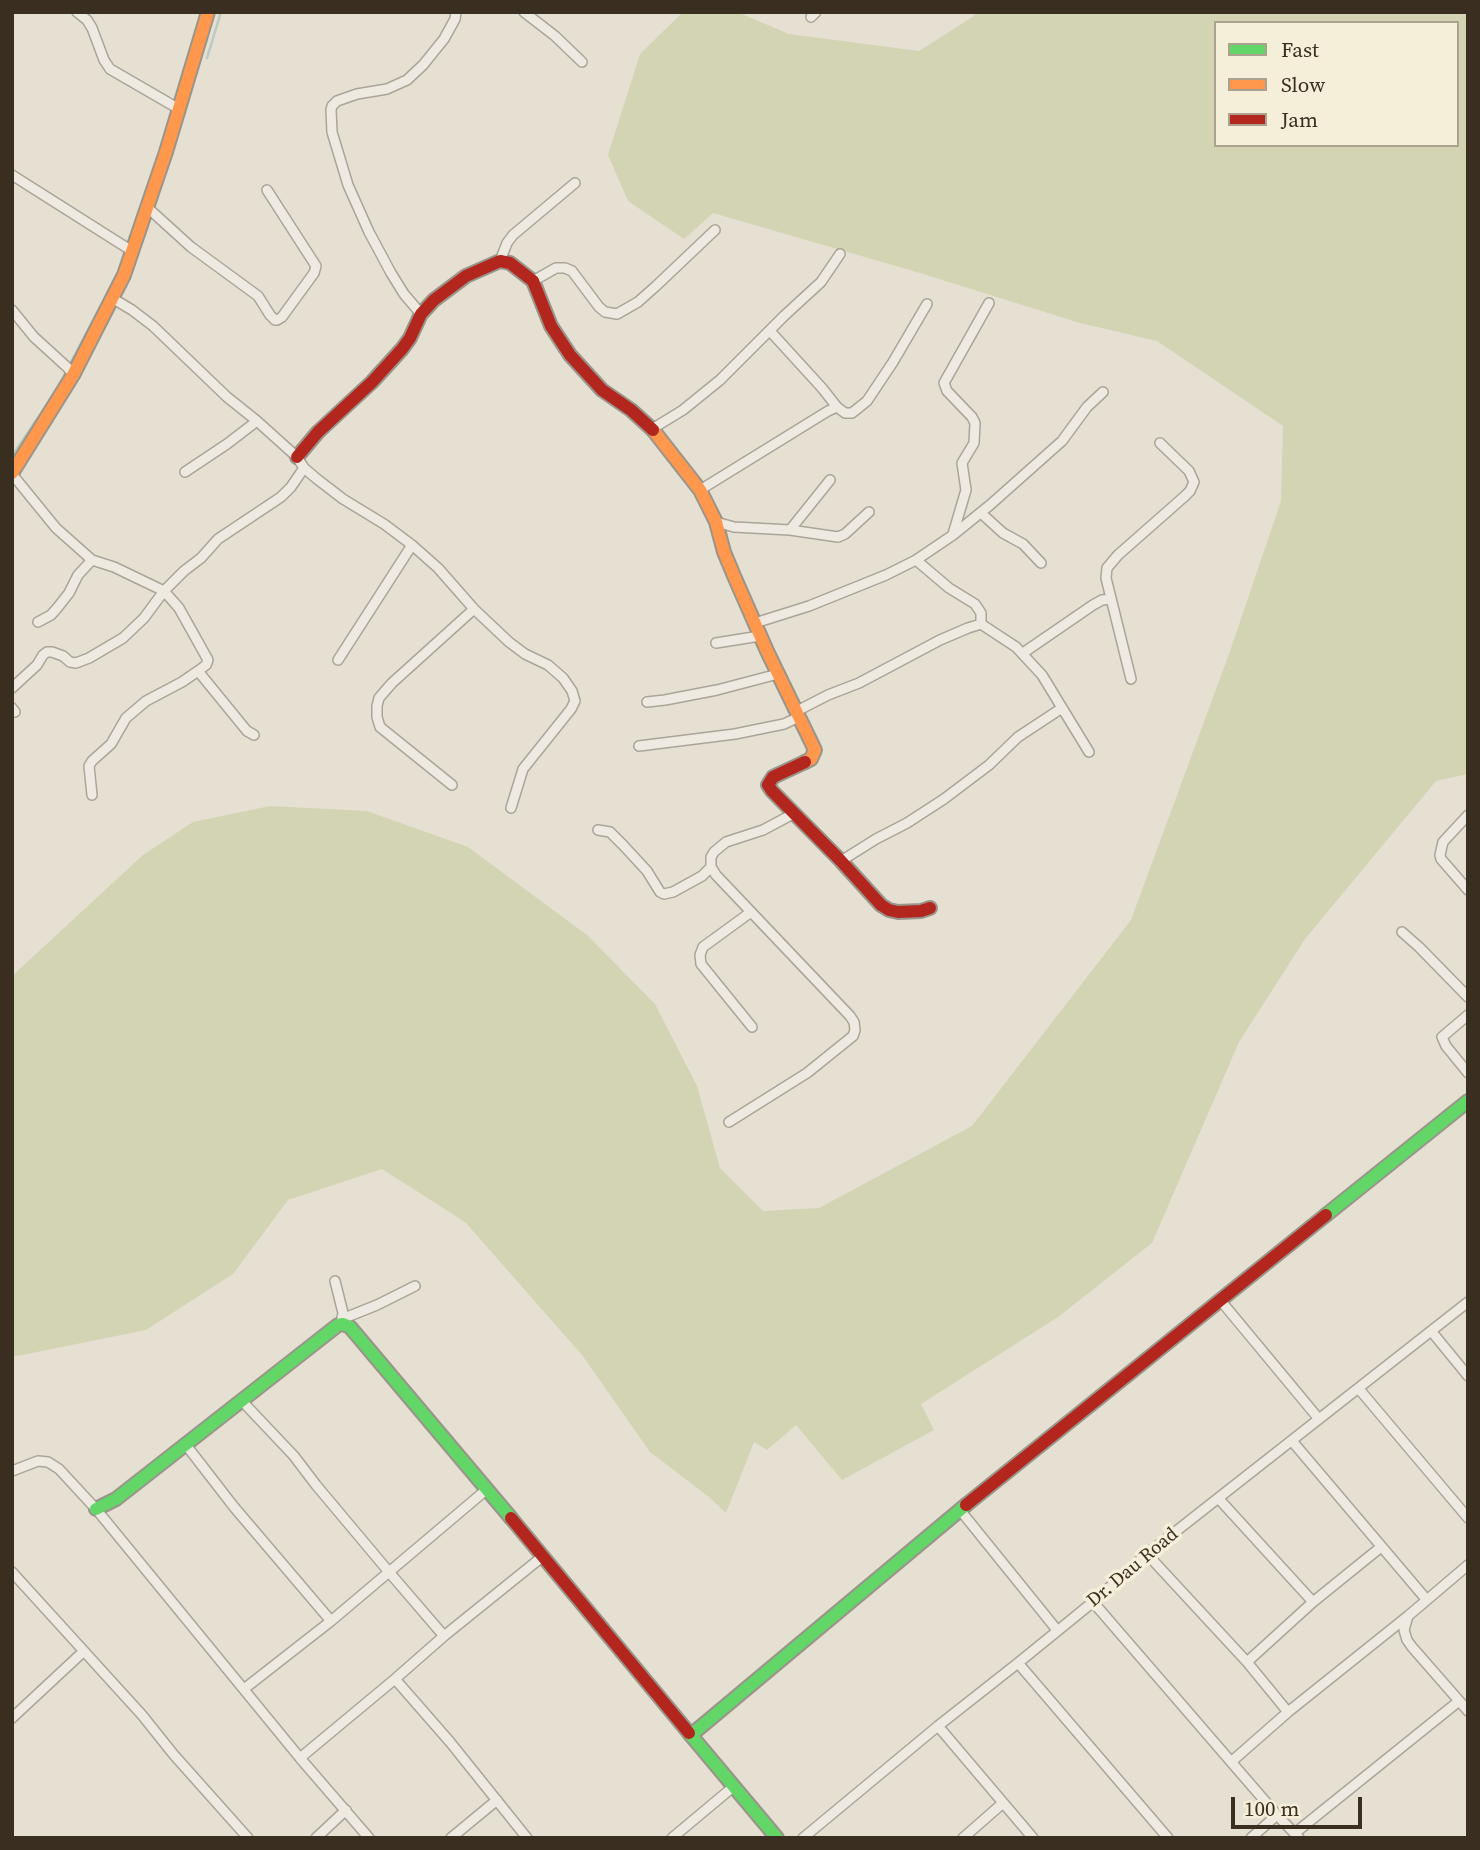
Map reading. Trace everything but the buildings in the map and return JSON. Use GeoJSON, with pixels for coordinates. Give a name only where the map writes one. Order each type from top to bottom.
{"type":"FeatureCollection","features":[{"type":"Feature","properties":{"kind":"street"},"geometry":{"type":"LineString","coordinates":[[77,12],[92,28],[110,69],[179,109]]}},
{"type":"Feature","properties":{"kind":"street"},"geometry":{"type":"LineString","coordinates":[[92,795],[89,766],[111,744],[126,718],[146,701],[198,671],[205,665],[207,657],[179,608],[164,591],[114,567],[92,560],[56,528],[12,473],[73,375],[124,275],[148,208],[208,12]]}},
{"type":"Feature","properties":{"kind":"street"},"geometry":{"type":"LineString","coordinates":[[421,314],[391,273],[348,185],[332,132],[331,110],[337,101],[357,94],[387,89],[407,80],[444,39],[456,12]]}},
{"type":"Feature","properties":{"kind":"street"},"geometry":{"type":"LineString","coordinates":[[524,12],[582,62]]}},
{"type":"Feature","properties":{"kind":"street"},"geometry":{"type":"LineString","coordinates":[[12,176],[132,251]]}},
{"type":"Feature","properties":{"kind":"street"},"geometry":{"type":"LineString","coordinates":[[500,261],[513,235],[575,183]]}},
{"type":"Feature","properties":{"kind":"street"},"geometry":{"type":"LineString","coordinates":[[148,208],[191,247],[258,296],[270,315],[277,320],[314,273],[316,266],[267,190]]}},
{"type":"Feature","properties":{"kind":"street"},"geometry":{"type":"LineString","coordinates":[[533,281],[556,268],[565,268],[572,271],[599,307],[605,312],[617,314],[638,302],[715,230]]}},
{"type":"Feature","properties":{"kind":"street"},"geometry":{"type":"LineString","coordinates":[[652,429],[702,397],[821,282],[840,254]]}},
{"type":"Feature","properties":{"kind":"street"},"geometry":{"type":"LineString","coordinates":[[12,688],[47,652],[76,663],[113,645],[144,618],[164,591],[208,552],[218,539],[281,497],[291,487],[318,432],[372,382],[402,349],[421,314],[434,300],[466,276],[500,261],[510,263],[533,281],[551,326],[570,355],[602,390],[652,429],[700,490],[716,522],[724,552],[760,636],[813,744],[814,754],[811,759],[773,777],[768,785],[881,905],[898,912],[930,908]]}},
{"type":"Feature","properties":{"kind":"street"},"geometry":{"type":"LineString","coordinates":[[112,298],[153,326],[227,397],[343,499],[412,545],[438,568],[474,610],[509,642],[525,654],[548,665],[563,678],[575,701],[523,769],[511,808]]}},
{"type":"Feature","properties":{"kind":"street"},"geometry":{"type":"LineString","coordinates":[[953,535],[966,490],[962,463],[974,443],[975,423],[947,391],[944,383],[989,303]]}},
{"type":"Feature","properties":{"kind":"street"},"geometry":{"type":"LineString","coordinates":[[770,331],[837,408],[852,414],[867,401],[927,304]]}},
{"type":"Feature","properties":{"kind":"street"},"geometry":{"type":"LineString","coordinates":[[12,310],[34,337],[73,375]]}},
{"type":"Feature","properties":{"kind":"street"},"geometry":{"type":"LineString","coordinates":[[755,624],[809,606],[916,560],[981,513],[1062,441],[1087,407],[1103,392]]}},
{"type":"Feature","properties":{"kind":"street"},"geometry":{"type":"LineString","coordinates":[[700,490],[837,408]]}},
{"type":"Feature","properties":{"kind":"street"},"geometry":{"type":"LineString","coordinates":[[185,472],[257,421]]}},
{"type":"Feature","properties":{"kind":"street"},"geometry":{"type":"LineString","coordinates":[[1131,679],[1106,578],[1107,568],[1185,496],[1194,482],[1189,471],[1160,443]]}},
{"type":"Feature","properties":{"kind":"street"},"geometry":{"type":"LineString","coordinates":[[790,530],[830,480]]}},
{"type":"Feature","properties":{"kind":"street"},"geometry":{"type":"LineString","coordinates":[[716,522],[734,527],[790,530],[838,537],[869,512]]}},
{"type":"Feature","properties":{"kind":"street"},"geometry":{"type":"LineString","coordinates":[[981,513],[1003,533],[1023,544],[1041,563]]}},
{"type":"Feature","properties":{"kind":"street"},"geometry":{"type":"LineString","coordinates":[[338,660],[412,545]]}},
{"type":"Feature","properties":{"kind":"street"},"geometry":{"type":"LineString","coordinates":[[38,622],[51,615],[58,607],[78,575],[92,560]]}},
{"type":"Feature","properties":{"kind":"street"},"geometry":{"type":"LineString","coordinates":[[916,560],[949,588],[975,604],[981,613],[981,624]]}},
{"type":"Feature","properties":{"kind":"street"},"geometry":{"type":"LineString","coordinates":[[1023,653],[1093,605],[1111,599]]}},
{"type":"Feature","properties":{"kind":"street"},"geometry":{"type":"LineString","coordinates":[[452,785],[380,727],[377,706],[379,698],[392,683],[474,610]]}},
{"type":"Feature","properties":{"kind":"street"},"geometry":{"type":"LineString","coordinates":[[639,746],[735,734],[784,724],[828,695],[870,677],[940,640],[981,624],[1023,653],[1042,675],[1089,752]]}},
{"type":"Feature","properties":{"kind":"street"},"geometry":{"type":"LineString","coordinates":[[716,643],[760,636]]}},
{"type":"Feature","properties":{"kind":"street"},"geometry":{"type":"LineString","coordinates":[[198,671],[247,731],[254,735]]}},
{"type":"Feature","properties":{"kind":"street"},"geometry":{"type":"LineString","coordinates":[[647,702],[717,690],[778,674]]}},
{"type":"Feature","properties":{"kind":"street"},"geometry":{"type":"LineString","coordinates":[[841,861],[936,805],[989,765],[1018,737],[1062,708]]}},
{"type":"Feature","properties":{"kind":"street"},"geometry":{"type":"LineString","coordinates":[[729,1122],[807,1073],[853,1035],[855,1030],[850,1016],[711,867],[714,852],[726,842],[763,830],[793,814]]}},
{"type":"Feature","properties":{"kind":"street"},"geometry":{"type":"LineString","coordinates":[[1468,815],[1443,842],[1440,855],[1468,890]]}},
{"type":"Feature","properties":{"kind":"street"},"geometry":{"type":"LineString","coordinates":[[598,830],[610,832],[648,871],[660,892],[664,894],[702,876],[711,867]]}},
{"type":"Feature","properties":{"kind":"street"},"geometry":{"type":"LineString","coordinates":[[751,912],[703,947],[700,955],[701,964],[752,1027]]}},
{"type":"Feature","properties":{"kind":"street"},"geometry":{"type":"LineString","coordinates":[[1402,932],[1468,997]]}},
{"type":"Feature","properties":{"kind":"street"},"geometry":{"type":"LineString","coordinates":[[1468,1015],[1442,1037],[1468,1073]]}},
{"type":"Feature","properties":{"kind":"street"},"geometry":{"type":"LineString","coordinates":[[691,1735],[960,1510],[1468,1101]]}},
{"type":"Feature","properties":{"kind":"street"},"geometry":{"type":"LineString","coordinates":[[335,1281],[343,1314],[341,1322]]}},
{"type":"Feature","properties":{"kind":"street"},"geometry":{"type":"LineString","coordinates":[[96,1509],[116,1499],[341,1322],[415,1286]]}},
{"type":"Feature","properties":{"kind":"street"},"geometry":{"type":"LineString","coordinates":[[1221,1301],[1319,1419]]}},
{"type":"Feature","properties":{"kind":"street","name":"Dr. Dau Road"},"geometry":{"type":"LineString","coordinates":[[803,1838],[1093,1602],[1147,1554],[1468,1303]]}},
{"type":"Feature","properties":{"kind":"street"},"geometry":{"type":"LineString","coordinates":[[341,1322],[350,1327],[777,1838]]}},
{"type":"Feature","properties":{"kind":"street"},"geometry":{"type":"LineString","coordinates":[[1432,1332],[1468,1376]]}},
{"type":"Feature","properties":{"kind":"street"},"geometry":{"type":"LineString","coordinates":[[1359,1389],[1468,1518]]}},
{"type":"Feature","properties":{"kind":"street"},"geometry":{"type":"LineString","coordinates":[[243,1401],[294,1456],[444,1636]]}},
{"type":"Feature","properties":{"kind":"street"},"geometry":{"type":"LineString","coordinates":[[1292,1441],[1426,1599]]}},
{"type":"Feature","properties":{"kind":"street"},"geometry":{"type":"LineString","coordinates":[[186,1445],[234,1507],[331,1621]]}},
{"type":"Feature","properties":{"kind":"street"},"geometry":{"type":"LineString","coordinates":[[12,1471],[38,1461],[48,1462],[58,1469],[96,1509],[369,1838]]}},
{"type":"Feature","properties":{"kind":"street"},"geometry":{"type":"LineString","coordinates":[[244,1689],[331,1621],[486,1490]]}},
{"type":"Feature","properties":{"kind":"street"},"geometry":{"type":"LineString","coordinates":[[1219,1499],[1313,1602]]}},
{"type":"Feature","properties":{"kind":"street"},"geometry":{"type":"LineString","coordinates":[[960,1510],[1057,1630]]}},
{"type":"Feature","properties":{"kind":"street"},"geometry":{"type":"LineString","coordinates":[[1247,1662],[1313,1602],[1381,1547]]}},
{"type":"Feature","properties":{"kind":"street"},"geometry":{"type":"LineString","coordinates":[[1147,1554],[1247,1662],[1288,1712]]}},
{"type":"Feature","properties":{"kind":"street"},"geometry":{"type":"LineString","coordinates":[[300,1758],[542,1557]]}},
{"type":"Feature","properties":{"kind":"street"},"geometry":{"type":"LineString","coordinates":[[1231,1762],[1468,1565]]}},
{"type":"Feature","properties":{"kind":"street"},"geometry":{"type":"LineString","coordinates":[[12,1572],[248,1838]]}},
{"type":"Feature","properties":{"kind":"street"},"geometry":{"type":"LineString","coordinates":[[1093,1602],[1297,1835],[1459,1701]]}},
{"type":"Feature","properties":{"kind":"street"},"geometry":{"type":"LineString","coordinates":[[1408,1616],[1404,1630],[1406,1640],[1468,1711]]}},
{"type":"Feature","properties":{"kind":"street"},"geometry":{"type":"LineString","coordinates":[[12,1718],[84,1651]]}},
{"type":"Feature","properties":{"kind":"street"},"geometry":{"type":"LineString","coordinates":[[1018,1663],[1168,1838]]}},
{"type":"Feature","properties":{"kind":"street"},"geometry":{"type":"LineString","coordinates":[[396,1679],[527,1838]]}},
{"type":"Feature","properties":{"kind":"street"},"geometry":{"type":"LineString","coordinates":[[938,1726],[1033,1838]]}},
{"type":"Feature","properties":{"kind":"street"},"geometry":{"type":"LineString","coordinates":[[672,1838],[733,1787]]}},
{"type":"Feature","properties":{"kind":"street"},"geometry":{"type":"LineString","coordinates":[[451,1838],[497,1800]]}},
{"type":"Feature","properties":{"kind":"street"},"geometry":{"type":"LineString","coordinates":[[963,1838],[1003,1803]]}},
{"type":"Feature","properties":{"kind":"street"},"geometry":{"type":"LineString","coordinates":[[316,1838],[346,1810]]}},
{"type":"Feature","properties":{"kind":"street"},"geometry":{"type":"LineString","coordinates":[[1251,1838],[1277,1815]]}},
{"type":"Feature","properties":{"kind":"green space"},"geometry":{"type":"Polygon","coordinates":[[[683,12],[737,12],[789,34],[919,51],[974,16],[974,12],[1468,12],[1468,774],[1436,781],[1305,939],[1239,1042],[1152,1243],[1058,1317],[921,1404],[934,1430],[842,1480],[796,1425],[767,1450],[754,1442],[726,1513],[650,1452],[582,1355],[465,1222],[382,1169],[288,1200],[233,1274],[146,1330],[12,1357],[12,976],[143,855],[193,822],[270,806],[367,811],[468,847],[587,935],[655,1004],[697,1086],[720,1168],[763,1211],[819,1208],[972,1126],[1131,920],[1229,654],[1281,501],[1283,426],[1157,341],[1080,323],[713,213],[684,239],[628,201],[608,155],[640,54],[683,12]]]}},
{"type":"Feature","properties":{"kind":"waterway"},"geometry":{"type":"LineString","coordinates":[[207,58],[221,12]]}},
{"type":"Feature","properties":{"kind":"waterway"},"geometry":{"type":"LineString","coordinates":[[70,364],[119,271]]}},
{"type":"Feature","properties":{"kind":"waterway"},"geometry":{"type":"LineString","coordinates":[[12,456],[67,370]]}},
{"type":"Feature","properties":{"kind":"traffic: fast"},"geometry":{"type":"LineString","coordinates":[[1326,1215],[1468,1101]]}},
{"type":"Feature","properties":{"kind":"traffic: fast"},"geometry":{"type":"LineString","coordinates":[[96,1509],[116,1499],[338,1325],[343,1324],[350,1327],[511,1518]]}},
{"type":"Feature","properties":{"kind":"traffic: fast"},"geometry":{"type":"LineString","coordinates":[[691,1735],[966,1505]]}},
{"type":"Feature","properties":{"kind":"traffic: fast"},"geometry":{"type":"LineString","coordinates":[[689,1733],[777,1838]]}},
{"type":"Feature","properties":{"kind":"traffic: slow"},"geometry":{"type":"LineString","coordinates":[[12,473],[73,375],[124,275],[166,152],[208,12]]}},
{"type":"Feature","properties":{"kind":"traffic: slow"},"geometry":{"type":"LineString","coordinates":[[653,430],[700,490],[716,522],[734,576],[815,750],[811,759],[805,762]]}},
{"type":"Feature","properties":{"kind":"traffic: jam"},"geometry":{"type":"LineString","coordinates":[[297,457],[318,432],[372,382],[402,349],[421,314],[434,300],[466,276],[500,261],[510,263],[533,281],[551,326],[570,355],[602,390],[631,410],[653,430]]}},
{"type":"Feature","properties":{"kind":"traffic: jam"},"geometry":{"type":"LineString","coordinates":[[805,762],[773,777],[768,785],[772,791],[881,905],[898,912],[930,908]]}},
{"type":"Feature","properties":{"kind":"traffic: jam"},"geometry":{"type":"LineString","coordinates":[[966,1505],[1326,1215]]}},
{"type":"Feature","properties":{"kind":"traffic: jam"},"geometry":{"type":"LineString","coordinates":[[511,1518],[689,1733]]}}]}
